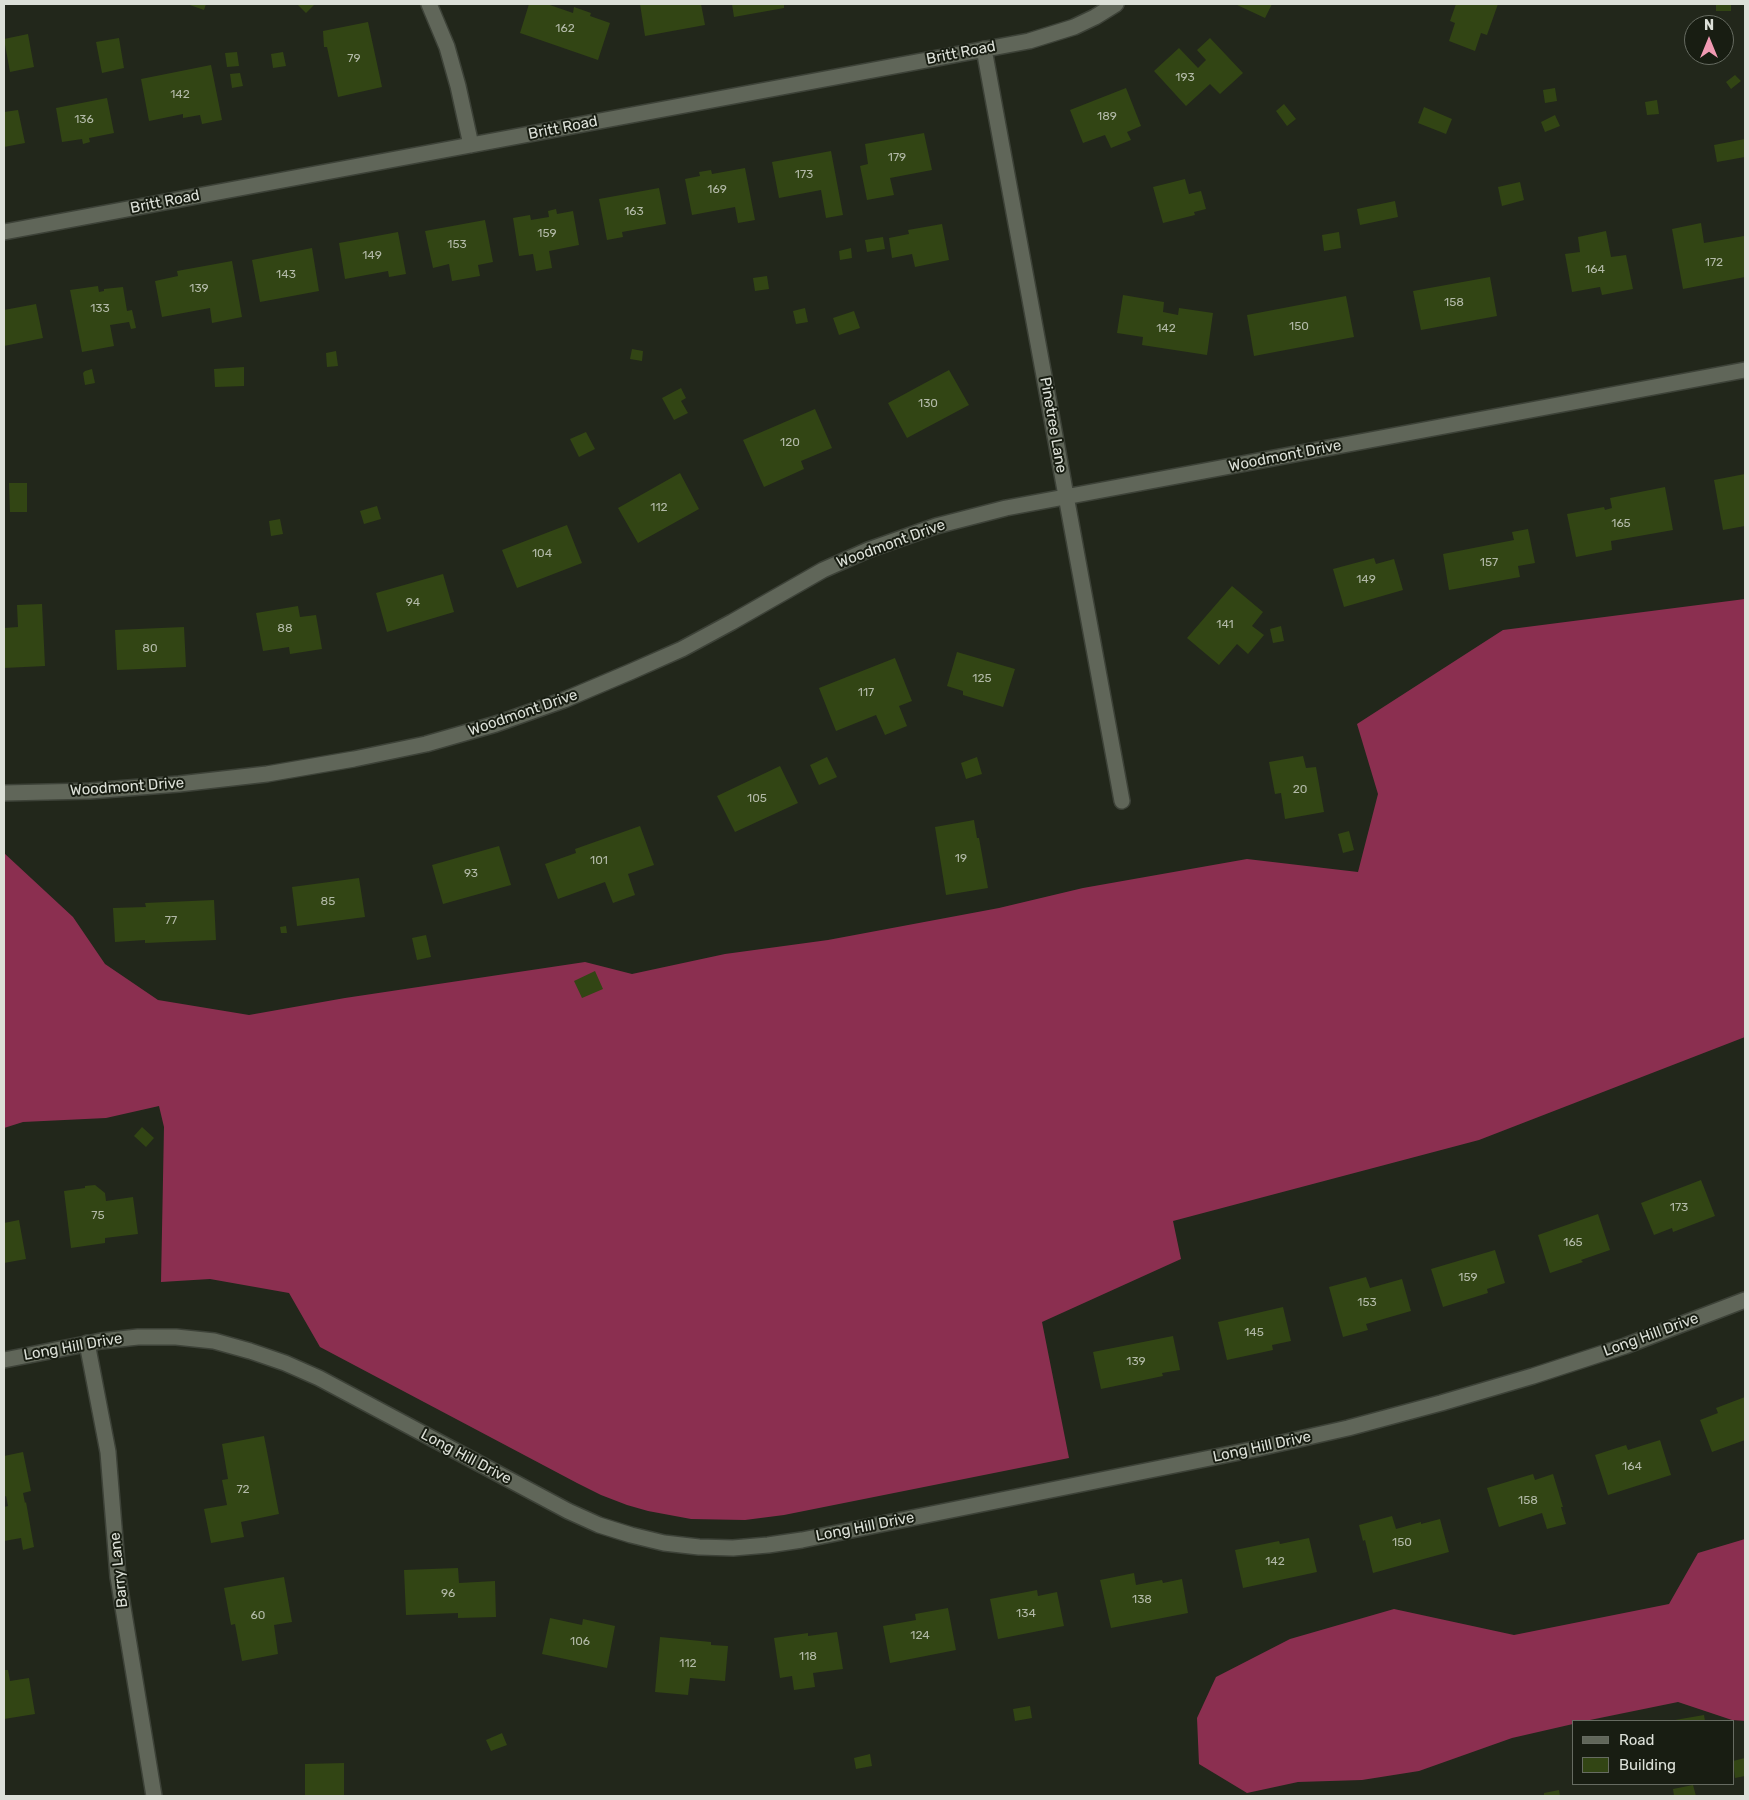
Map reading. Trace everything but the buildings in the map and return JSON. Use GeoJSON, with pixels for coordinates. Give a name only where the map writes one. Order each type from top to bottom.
{"type":"FeatureCollection","features":[{"type":"Feature","properties":{"kind":"street"},"geometry":{"type":"LineString","coordinates":[[429,4],[447,47],[471,145]]}},
{"type":"Feature","properties":{"kind":"street","name":"Britt Road"},"geometry":{"type":"LineString","coordinates":[[4,232],[1028,41],[1059,32],[1095,17],[1116,4]]}},
{"type":"Feature","properties":{"kind":"street","name":"Pinetree Lane"},"geometry":{"type":"LineString","coordinates":[[984,49],[1122,801]]}},
{"type":"Feature","properties":{"kind":"street","name":"Woodmont Drive"},"geometry":{"type":"LineString","coordinates":[[4,792],[90,790],[179,784],[267,774],[426,744],[496,724],[564,700],[682,649],[823,570],[910,534],[971,516],[1066,496],[1745,370]]}},
{"type":"Feature","properties":{"kind":"street","name":"Long Hill Drive"},"geometry":{"type":"LineString","coordinates":[[4,1360],[87,1343],[138,1337],[176,1337],[214,1341],[250,1351],[319,1378],[568,1511],[599,1525],[664,1543],[733,1548],[812,1538],[1255,1449],[1348,1428],[1533,1376],[1625,1346],[1745,1300]]}},
{"type":"Feature","properties":{"kind":"street","name":"Barry Lane"},"geometry":{"type":"LineString","coordinates":[[87,1343],[108,1452],[118,1577],[154,1796]]}},
{"type":"Feature","properties":{"kind":"shaded area"},"geometry":{"type":"Polygon","coordinates":[[[1745,599],[1745,1037],[1479,1140],[1173,1221],[1181,1259],[1042,1322],[1069,1458],[784,1515],[745,1520],[691,1519],[627,1505],[577,1483],[320,1347],[289,1293],[210,1279],[161,1282],[164,1127],[159,1106],[106,1118],[23,1122],[4,1128],[4,853],[73,917],[105,964],[158,1000],[249,1015],[345,998],[585,962],[632,974],[725,954],[828,940],[999,908],[1083,888],[1247,859],[1358,872],[1378,794],[1357,724],[1503,630],[1745,599]]]}},
{"type":"Feature","properties":{"kind":"shaded area"},"geometry":{"type":"Polygon","coordinates":[[[1745,1539],[1745,1721],[1732,1720],[1678,1702],[1590,1720],[1572,1720],[1572,1724],[1512,1738],[1419,1771],[1362,1780],[1298,1782],[1247,1793],[1199,1764],[1197,1718],[1216,1677],[1290,1639],[1394,1609],[1514,1635],[1669,1604],[1698,1553],[1745,1539]]]}}]}
